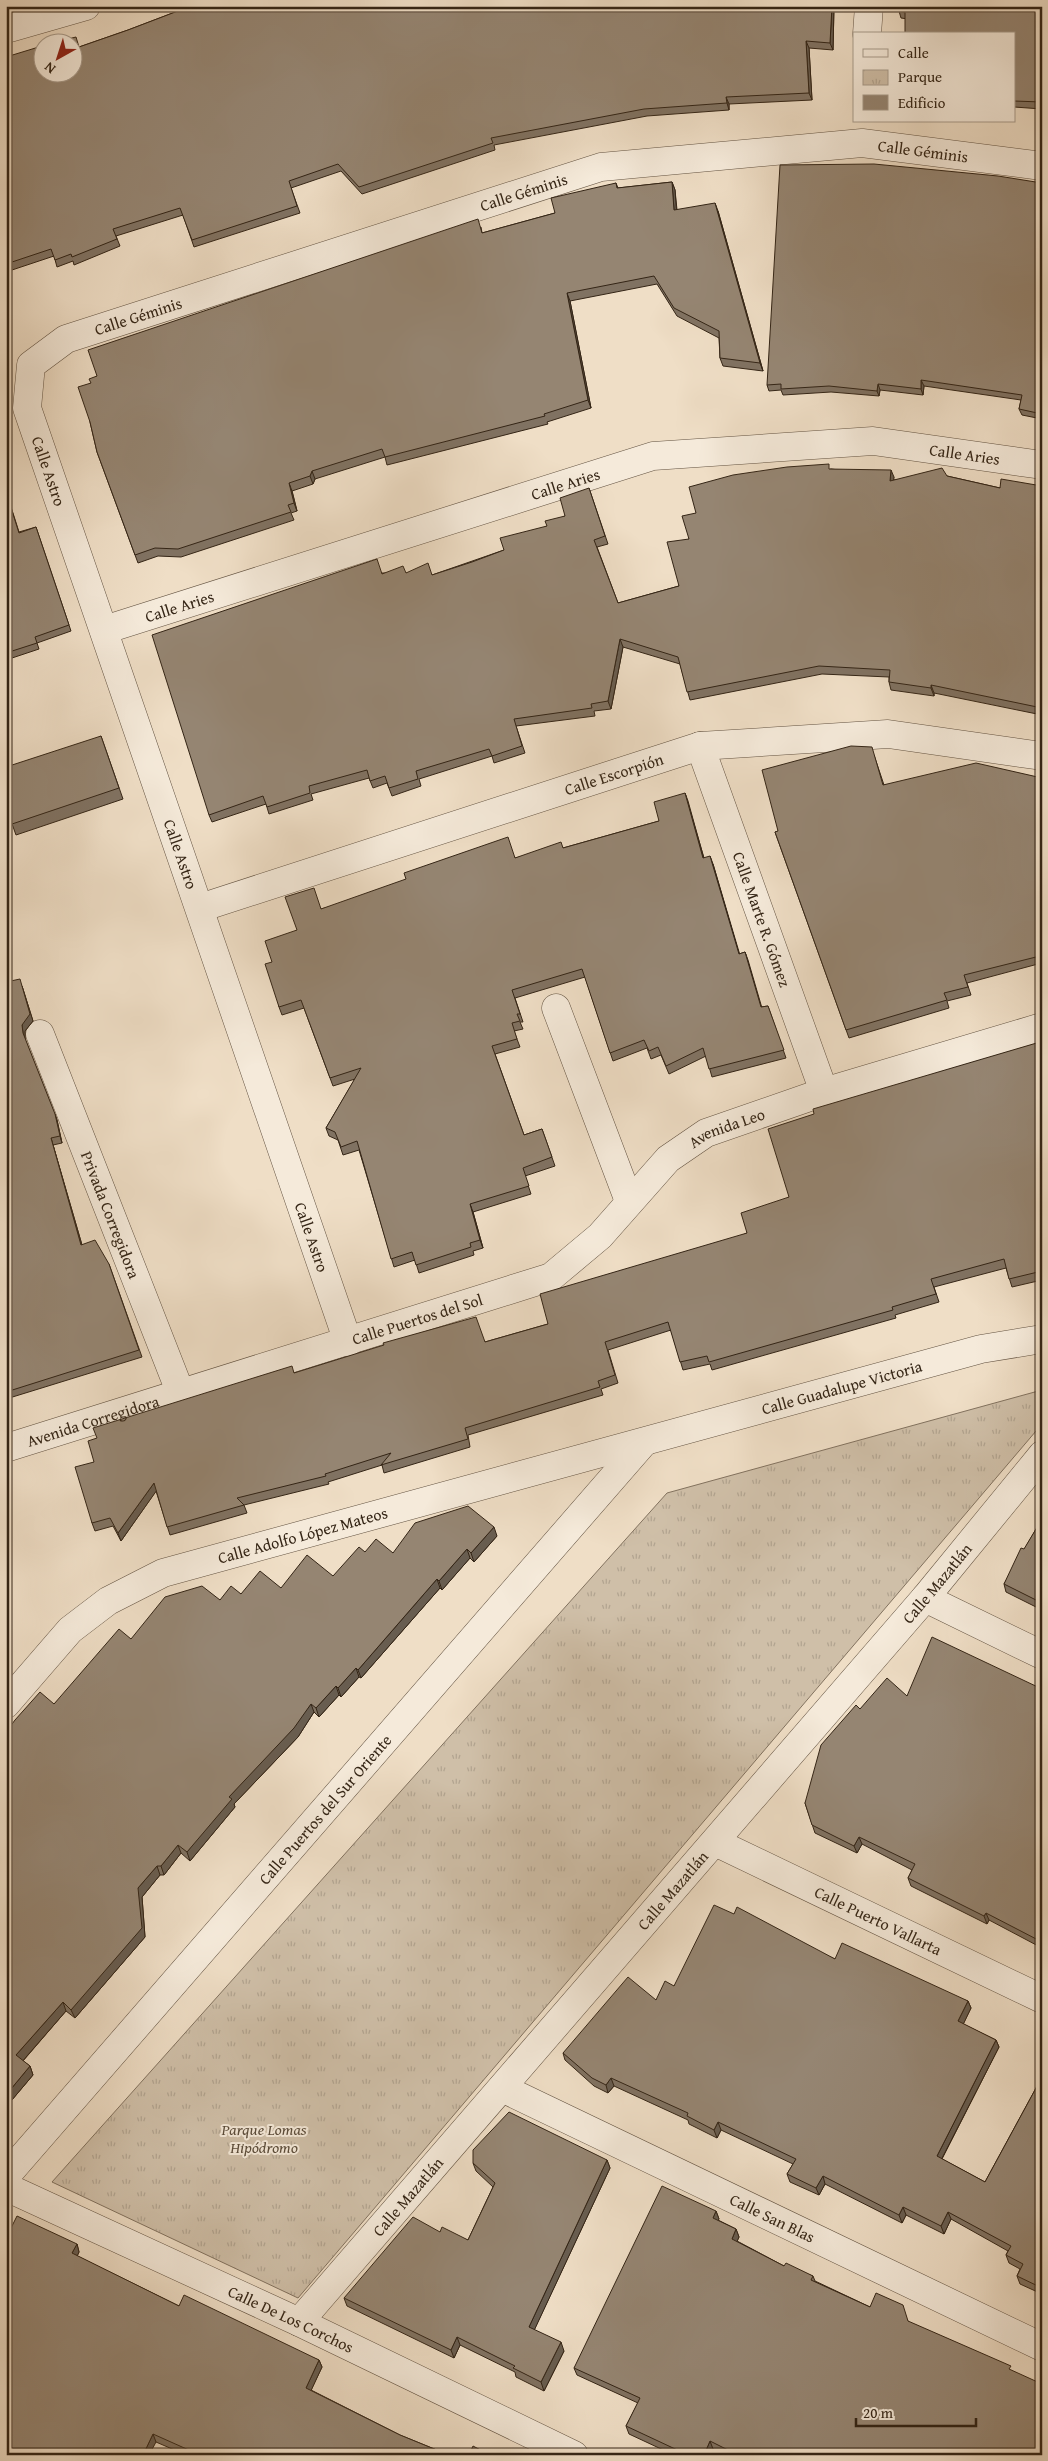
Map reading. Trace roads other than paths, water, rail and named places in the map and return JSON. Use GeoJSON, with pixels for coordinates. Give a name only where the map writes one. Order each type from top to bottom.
{"type":"FeatureCollection","features":[{"type":"Feature","properties":{"kind":"street"},"geometry":{"type":"LineString","coordinates":[[6,29],[86,6]]}},
{"type":"Feature","properties":{"kind":"street"},"geometry":{"type":"LineString","coordinates":[[868,32],[869,6]]}},
{"type":"Feature","properties":{"kind":"street","name":"Calle Géminis"},"geometry":{"type":"LineString","coordinates":[[31,365],[66,339],[601,167],[862,132],[1042,166]]}},
{"type":"Feature","properties":{"kind":"street","name":"Calle Astro"},"geometry":{"type":"LineString","coordinates":[[31,365],[27,408],[348,1342]]}},
{"type":"Feature","properties":{"kind":"street","name":"Calle Aries"},"geometry":{"type":"LineString","coordinates":[[104,630],[653,456],[873,441],[1042,465]]}},
{"type":"Feature","properties":{"kind":"street","name":"Calle Escorpión"},"geometry":{"type":"LineString","coordinates":[[200,908],[700,746],[888,734],[1042,756]]}},
{"type":"Feature","properties":{"kind":"street","name":"Calle Marte R. Gómez"},"geometry":{"type":"LineString","coordinates":[[700,746],[824,1092]]}},
{"type":"Feature","properties":{"kind":"street"},"geometry":{"type":"LineString","coordinates":[[556,1008],[629,1201]]}},
{"type":"Feature","properties":{"kind":"street","name":"Avenida Leo"},"geometry":{"type":"LineString","coordinates":[[629,1201],[668,1159],[706,1133],[824,1092],[1042,1027]]}},
{"type":"Feature","properties":{"kind":"street","name":"Privada Corregidora"},"geometry":{"type":"LineString","coordinates":[[40,1034],[181,1394]]}},
{"type":"Feature","properties":{"kind":"street","name":"Calle Puertos del Sol"},"geometry":{"type":"LineString","coordinates":[[181,1394],[551,1277],[600,1236],[629,1201]]}},
{"type":"Feature","properties":{"kind":"street","name":"Calle Guadalupe Victoria"},"geometry":{"type":"LineString","coordinates":[[644,1442],[981,1349],[1042,1339]]}},
{"type":"Feature","properties":{"kind":"street","name":"Avenida Corregidora"},"geometry":{"type":"LineString","coordinates":[[6,1448],[181,1394]]}},
{"type":"Feature","properties":{"kind":"street","name":"Calle Adolfo López Mateos"},"geometry":{"type":"LineString","coordinates":[[6,1704],[70,1630],[108,1601],[163,1573],[644,1442]]}},
{"type":"Feature","properties":{"kind":"street","name":"Calle Puertos del Sur Oriente"},"geometry":{"type":"LineString","coordinates":[[6,2176],[644,1442]]}},
{"type":"Feature","properties":{"kind":"street","name":"Calle Mazatlán"},"geometry":{"type":"LineString","coordinates":[[299,2322],[925,1598],[1042,1455]]}},
{"type":"Feature","properties":{"kind":"street"},"geometry":{"type":"LineString","coordinates":[[925,1598],[1042,1654]]}},
{"type":"Feature","properties":{"kind":"street","name":"Calle Puerto Vallarta"},"geometry":{"type":"LineString","coordinates":[[715,1842],[1042,1999]]}},
{"type":"Feature","properties":{"kind":"street","name":"Calle San Blas"},"geometry":{"type":"LineString","coordinates":[[502,2088],[1042,2347]]}},
{"type":"Feature","properties":{"kind":"street","name":"Calle De Los Corchos"},"geometry":{"type":"LineString","coordinates":[[6,2187],[299,2322],[574,2455]]}},
{"type":"Feature","properties":{"kind":"park label","name":"Parque Lomas Hipódromo"},"geometry":{"type":"Point","coordinates":[264,2138]}}]}
